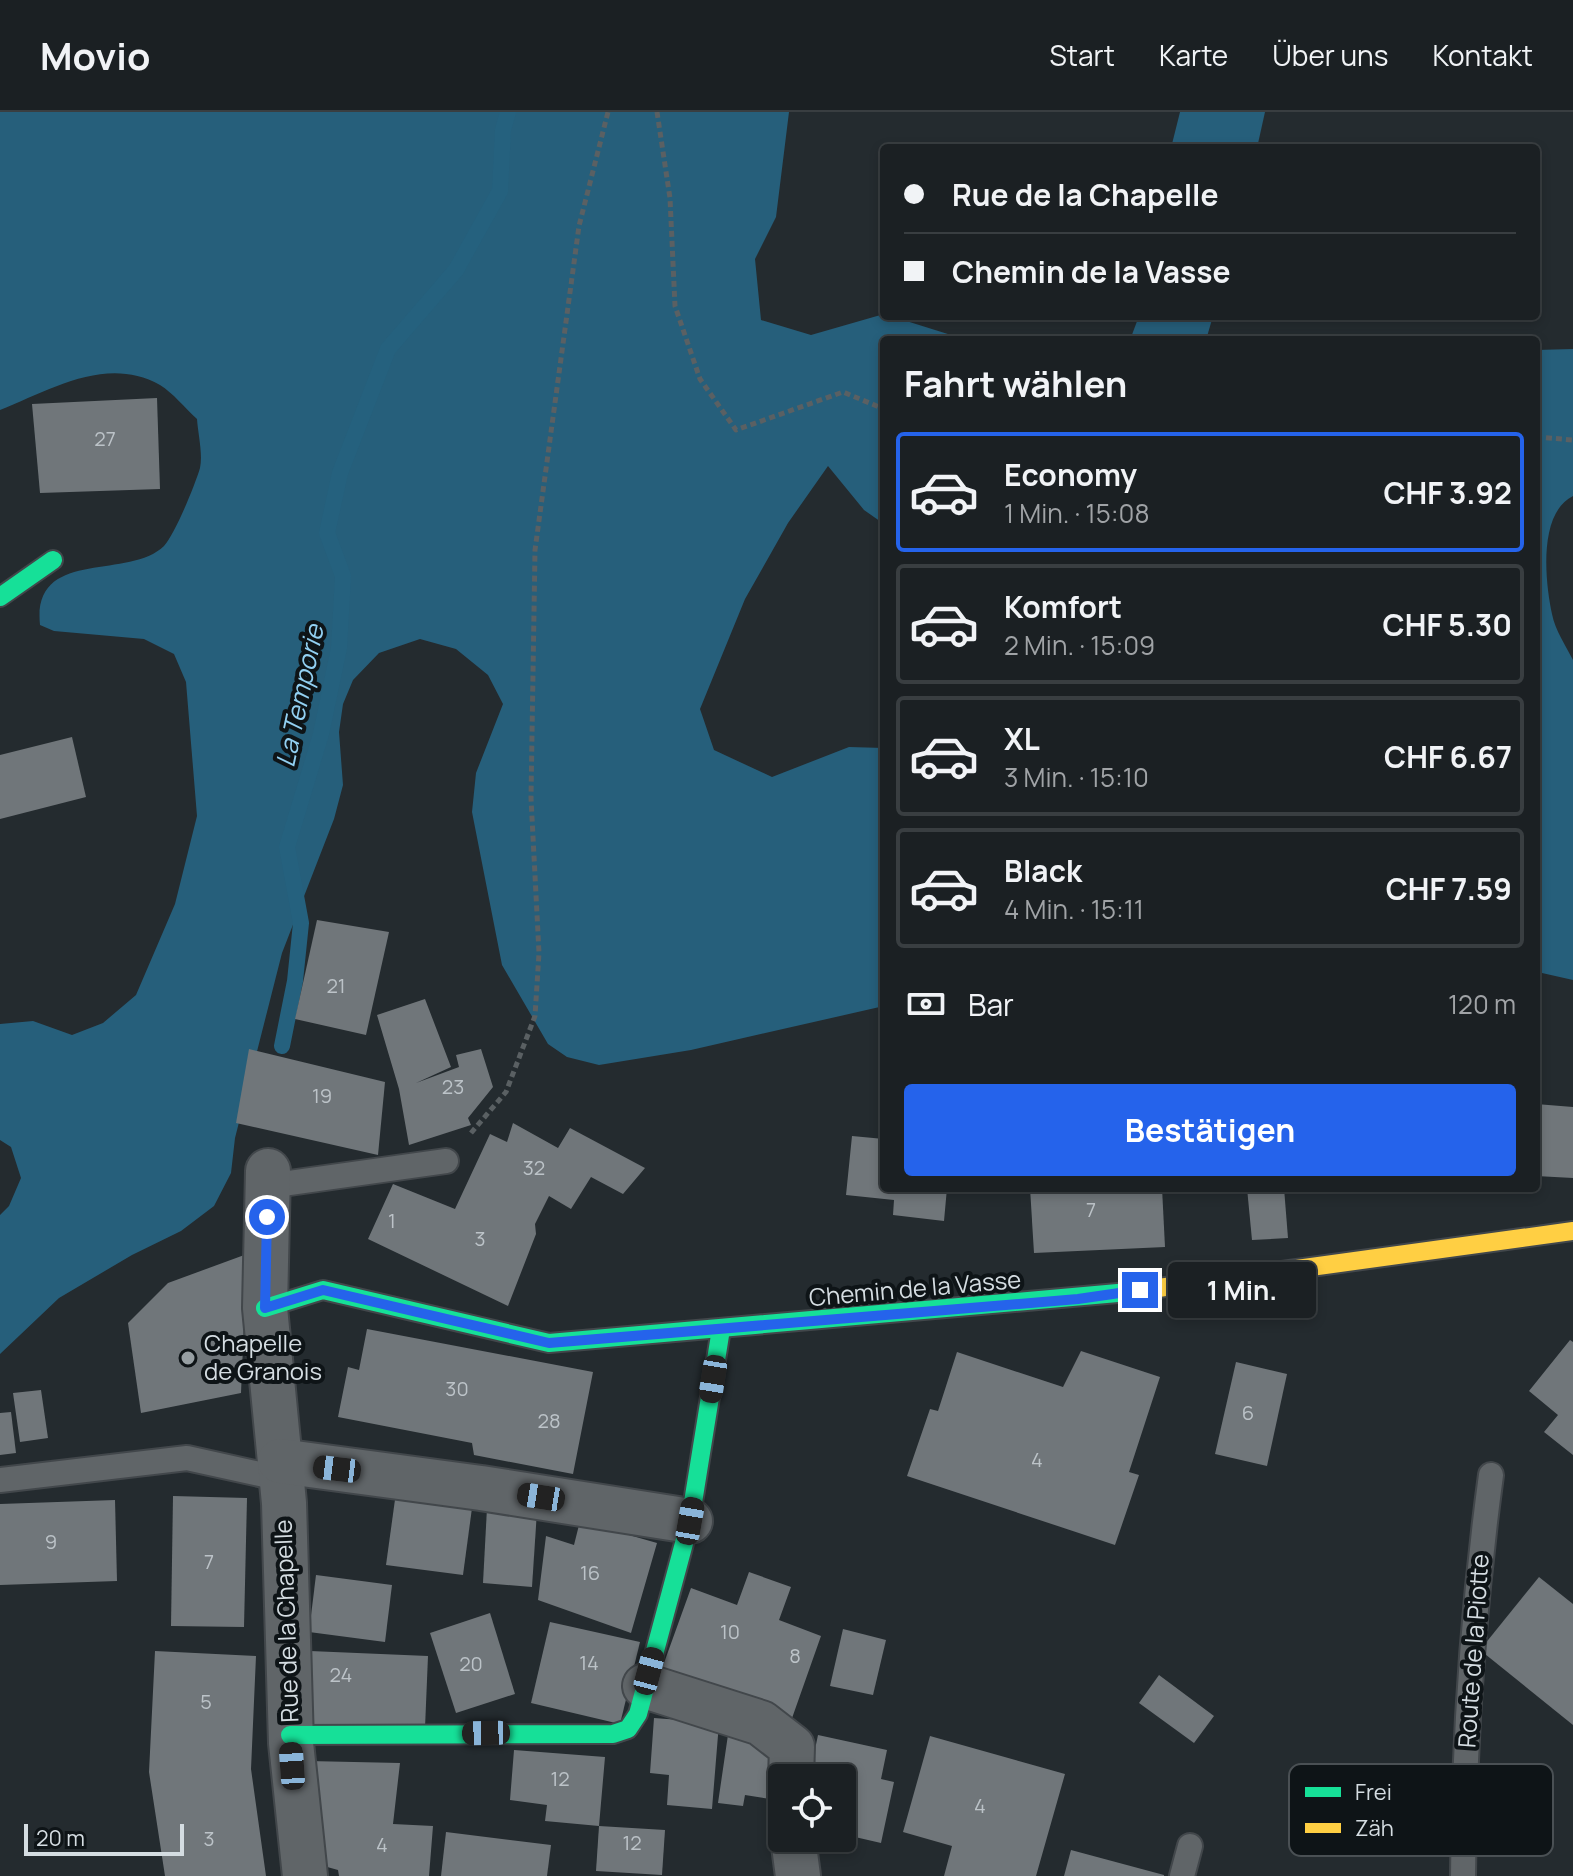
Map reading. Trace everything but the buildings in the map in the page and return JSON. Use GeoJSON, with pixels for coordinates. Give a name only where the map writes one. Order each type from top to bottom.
{"type":"FeatureCollection","features":[{"type":"Feature","properties":{"kind":"street"},"geometry":{"type":"LineString","coordinates":[[0,597],[53,560]]}},
{"type":"Feature","properties":{"kind":"street","name":"Rue de la Chapelle"},"geometry":{"type":"LineString","coordinates":[[268,1178],[265,1308],[281,1470],[290,1735],[305,1876]]}},
{"type":"Feature","properties":{"kind":"street","name":"Chemin de la Vasse"},"geometry":{"type":"LineString","coordinates":[[265,1308],[323,1290],[549,1343],[1078,1299],[1573,1231]]}},
{"type":"Feature","properties":{"kind":"street"},"geometry":{"type":"LineString","coordinates":[[290,1735],[613,1734],[634,1723],[690,1521],[721,1329]]}},
{"type":"Feature","properties":{"kind":"street"},"geometry":{"type":"LineString","coordinates":[[281,1470],[690,1521]]}},
{"type":"Feature","properties":{"kind":"street"},"geometry":{"type":"LineString","coordinates":[[645,1686],[761,1723],[792,1747],[791,1764]]}},
{"type":"Feature","properties":{"kind":"street"},"geometry":{"type":"LineString","coordinates":[[795,1852],[798,1876]]}},
{"type":"Feature","properties":{"kind":"lane"},"geometry":{"type":"LineString","coordinates":[[268,1178],[446,1161]]}},
{"type":"Feature","properties":{"kind":"lane"},"geometry":{"type":"LineString","coordinates":[[0,1480],[187,1458],[281,1470]]}},
{"type":"Feature","properties":{"kind":"lane","name":"Route de la Piotte"},"geometry":{"type":"LineString","coordinates":[[1466,1764],[1477,1576],[1491,1475]]}},
{"type":"Feature","properties":{"kind":"lane"},"geometry":{"type":"LineString","coordinates":[[1182,1876],[1190,1846]]}},
{"type":"Feature","properties":{"kind":"lane","name":"Route de la Piotte"},"geometry":{"type":"LineString","coordinates":[[1463,1856],[1463,1876]]}},
{"type":"Feature","properties":{"kind":"path"},"geometry":{"type":"LineString","coordinates":[[446,1161],[506,1092],[535,1016],[539,953],[531,798],[535,550],[579,226],[608,112]]}},
{"type":"Feature","properties":{"kind":"path"},"geometry":{"type":"LineString","coordinates":[[657,112],[670,198],[675,306],[700,379],[736,430],[843,392],[880,407]]}},
{"type":"Feature","properties":{"kind":"path"},"geometry":{"type":"LineString","coordinates":[[1540,437],[1573,440]]}},
{"type":"Feature","properties":{"kind":"shaded area"},"geometry":{"type":"Polygon","coordinates":[[[0,112],[789,112],[776,217],[755,259],[761,320],[811,335],[880,315],[880,320],[903,320],[954,336],[880,336],[880,521],[864,510],[828,466],[788,523],[745,599],[700,709],[714,750],[772,777],[849,747],[880,748],[880,1007],[691,1050],[599,1065],[567,1057],[548,1044],[502,965],[472,812],[476,773],[503,704],[488,675],[456,649],[420,639],[379,653],[353,680],[343,704],[339,732],[343,785],[334,819],[282,953],[235,1138],[231,1173],[214,1206],[181,1231],[132,1255],[59,1298],[0,1354],[0,1215],[9,1206],[21,1178],[11,1147],[0,1140],[0,1024],[33,1021],[72,1035],[103,1023],[136,995],[175,904],[197,816],[186,682],[174,654],[144,639],[54,631],[40,625],[42,601],[51,585],[66,575],[128,562],[148,556],[164,546],[189,497],[201,457],[197,419],[165,388],[140,377],[119,373],[99,374],[59,385],[0,410],[0,112]]]}},
{"type":"Feature","properties":{"kind":"shaded area"},"geometry":{"type":"Polygon","coordinates":[[[1180,112],[1265,112],[1258,144],[1172,144],[1180,112]]]}},
{"type":"Feature","properties":{"kind":"shaded area"},"geometry":{"type":"Polygon","coordinates":[[[1138,320],[1212,320],[1207,336],[1132,336],[1138,320]]]}},
{"type":"Feature","properties":{"kind":"shaded area"},"geometry":{"type":"Polygon","coordinates":[[[1573,349],[1573,496],[1554,517],[1549,532],[1546,567],[1553,620],[1573,660],[1573,980],[1540,971],[1540,350],[1573,349]]]}},
{"type":"Feature","properties":{"kind":"waterway","name":"La Temporie"},"geometry":{"type":"LineString","coordinates":[[282,1046],[295,981],[301,923],[287,847],[321,734],[339,648],[343,576],[327,533],[340,473],[388,349],[456,270],[500,191],[503,130],[508,112]]}},
{"type":"Feature","properties":{"kind":"traffic: fast"},"geometry":{"type":"LineString","coordinates":[[0,597],[53,560]]}},
{"type":"Feature","properties":{"kind":"traffic: fast"},"geometry":{"type":"LineString","coordinates":[[265,1308],[323,1290],[549,1343],[1129,1292]]}},
{"type":"Feature","properties":{"kind":"traffic: fast"},"geometry":{"type":"LineString","coordinates":[[290,1735],[613,1734],[628,1729],[638,1714],[690,1521],[721,1329]]}},
{"type":"Feature","properties":{"kind":"traffic: slow"},"geometry":{"type":"LineString","coordinates":[[1129,1292],[1573,1231]]}},
{"type":"Feature","properties":{"kind":"place","name":"Chapelle de Granois"},"geometry":{"type":"Point","coordinates":[188,1358]}},
{"type":"Feature","properties":{"kind":"route"},"geometry":{"type":"LineString","coordinates":[[267,1217],[265,1308],[323,1290],[549,1343],[1078,1299],[1140,1290]]}}]}
